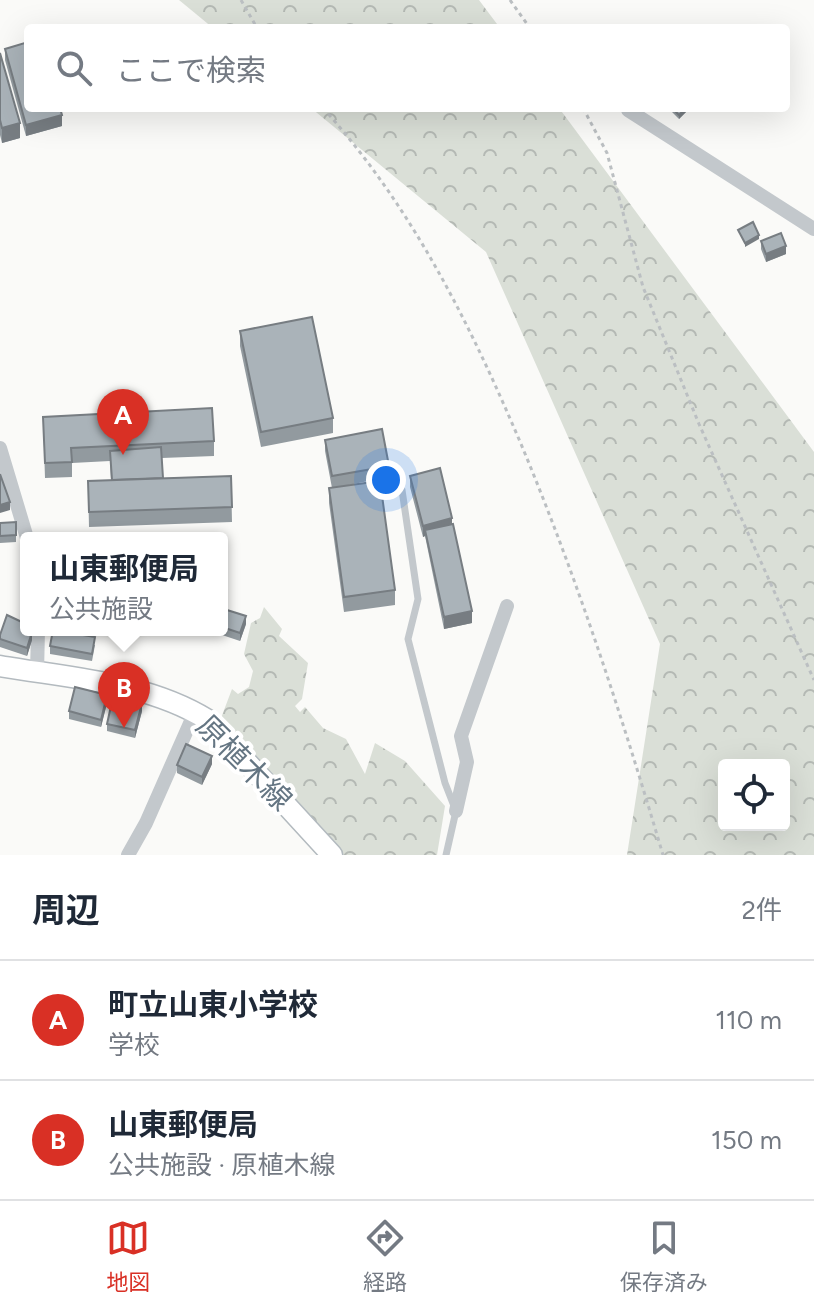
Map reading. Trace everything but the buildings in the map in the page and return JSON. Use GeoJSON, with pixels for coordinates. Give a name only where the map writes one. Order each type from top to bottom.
{"type":"FeatureCollection","features":[{"type":"Feature","properties":{"kind":"main road","name":"原植木線"},"geometry":{"type":"LineString","coordinates":[[0,666],[141,691],[195,712],[208,720],[332,855]]}},
{"type":"Feature","properties":{"kind":"street"},"geometry":{"type":"LineString","coordinates":[[631,112],[814,229]]}},
{"type":"Feature","properties":{"kind":"street"},"geometry":{"type":"LineString","coordinates":[[0,448],[25,532]]}},
{"type":"Feature","properties":{"kind":"street"},"geometry":{"type":"LineString","coordinates":[[456,811],[467,762],[461,736],[507,606]]}},
{"type":"Feature","properties":{"kind":"street"},"geometry":{"type":"LineString","coordinates":[[37,673],[38,636]]}},
{"type":"Feature","properties":{"kind":"street"},"geometry":{"type":"LineString","coordinates":[[128,855],[146,823],[195,712]]}},
{"type":"Feature","properties":{"kind":"lane"},"geometry":{"type":"LineString","coordinates":[[402,490],[418,599],[408,639],[445,783],[456,811],[446,855]]}},
{"type":"Feature","properties":{"kind":"path"},"geometry":{"type":"LineString","coordinates":[[241,0],[255,24]]}},
{"type":"Feature","properties":{"kind":"path"},"geometry":{"type":"LineString","coordinates":[[510,0],[527,24]]}},
{"type":"Feature","properties":{"kind":"path"},"geometry":{"type":"LineString","coordinates":[[326,112],[395,200],[448,282],[494,381],[564,547],[663,855]]}},
{"type":"Feature","properties":{"kind":"path"},"geometry":{"type":"LineString","coordinates":[[585,112],[607,153],[649,300],[699,424],[814,680]]}},
{"type":"Feature","properties":{"kind":"green space"},"geometry":{"type":"Polygon","coordinates":[[[179,0],[479,0],[497,24],[208,24],[179,0]]]}},
{"type":"Feature","properties":{"kind":"green space"},"geometry":{"type":"Polygon","coordinates":[[[316,112],[562,112],[814,452],[814,855],[627,855],[660,644],[486,252],[316,112]]]}},
{"type":"Feature","properties":{"kind":"green space"},"geometry":{"type":"Polygon","coordinates":[[[264,607],[282,629],[279,636],[308,663],[302,699],[295,706],[300,712],[305,707],[323,728],[346,739],[365,774],[375,743],[405,761],[445,806],[437,855],[334,855],[218,726],[232,689],[238,694],[249,687],[253,671],[244,654],[251,623],[260,618],[264,607]]]}},
{"type":"Feature","properties":{"kind":"place","name":"町立山東小学校"},"geometry":{"type":"Point","coordinates":[123,455]}},
{"type":"Feature","properties":{"kind":"place","name":"山東郵便局"},"geometry":{"type":"Point","coordinates":[124,728]}}]}
